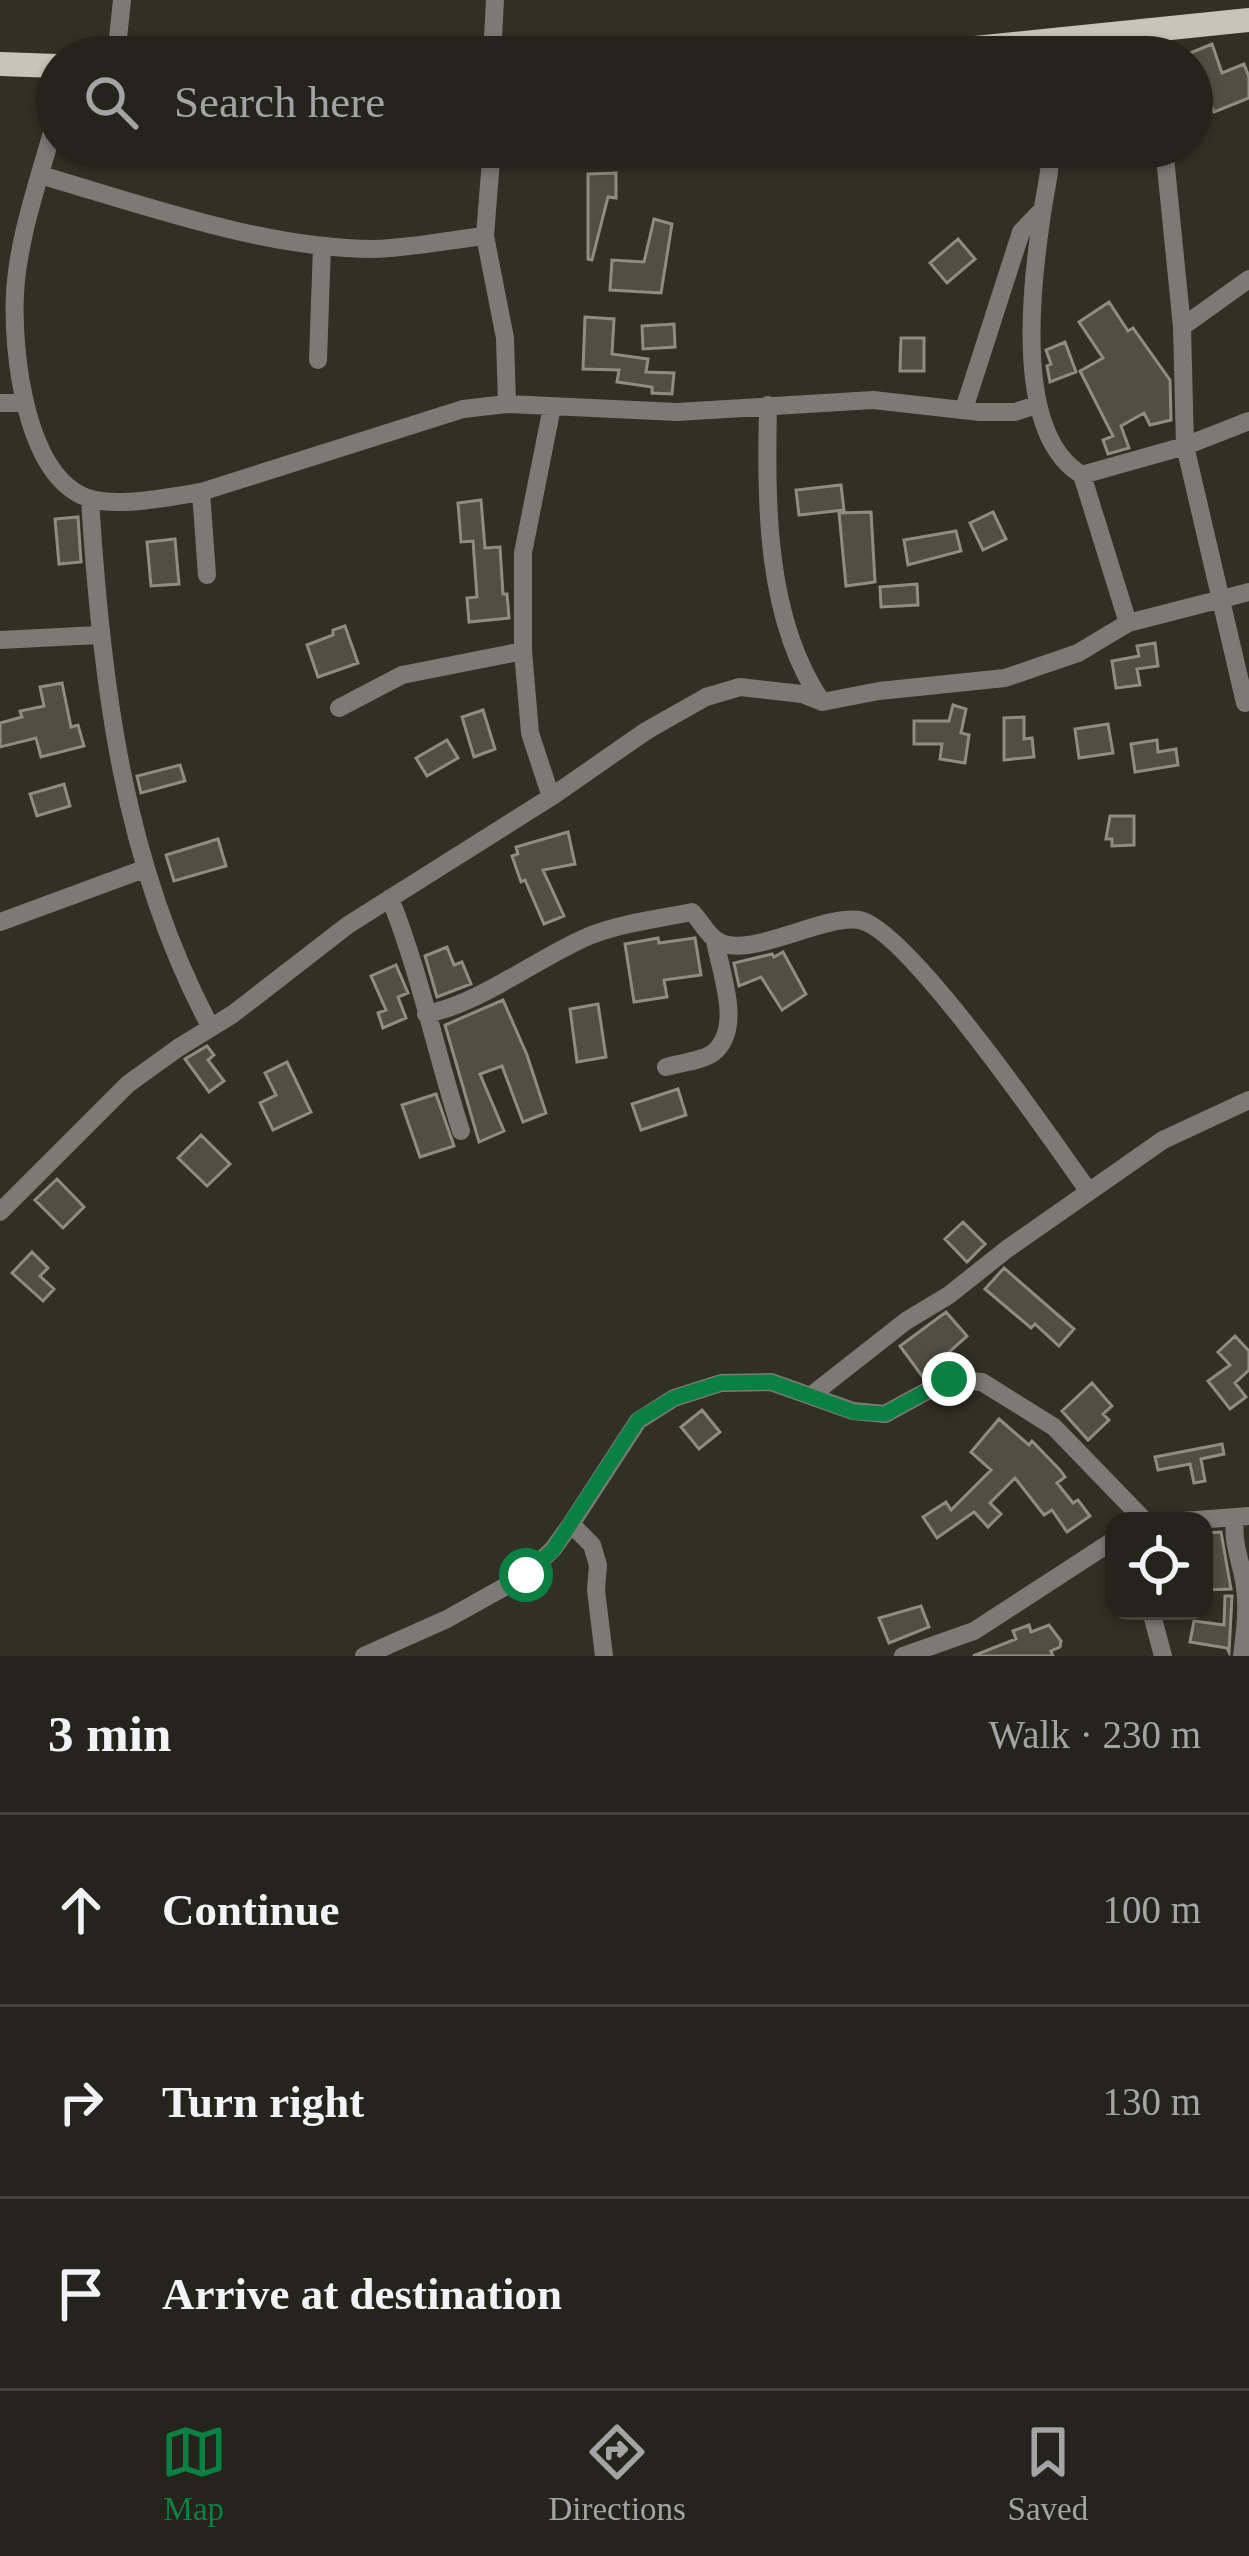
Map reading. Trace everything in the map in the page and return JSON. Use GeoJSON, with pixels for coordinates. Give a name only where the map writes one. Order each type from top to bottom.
{"type":"FeatureCollection","features":[{"type":"Feature","properties":{"kind":"main road"},"geometry":{"type":"LineString","coordinates":[[1111,36],[1249,20]]}},
{"type":"Feature","properties":{"kind":"main road"},"geometry":{"type":"LineString","coordinates":[[0,64],[36,65]]}},
{"type":"Feature","properties":{"kind":"street"},"geometry":{"type":"LineString","coordinates":[[118,36],[122,0]]}},
{"type":"Feature","properties":{"kind":"street"},"geometry":{"type":"LineString","coordinates":[[493,36],[495,0]]}},
{"type":"Feature","properties":{"kind":"street"},"geometry":{"type":"LineString","coordinates":[[1154,28],[1155,36]]}},
{"type":"Feature","properties":{"kind":"street"},"geometry":{"type":"LineString","coordinates":[[42,168],[15,291],[16,338],[26,403],[44,459],[60,479],[90,499],[157,501],[201,492],[463,409],[507,404],[677,412],[873,400],[1016,412],[1036,405]]}},
{"type":"Feature","properties":{"kind":"street"},"geometry":{"type":"LineString","coordinates":[[490,168],[485,236],[505,338],[507,404]]}},
{"type":"Feature","properties":{"kind":"street"},"geometry":{"type":"LineString","coordinates":[[1048,168],[1032,337],[1036,405],[1067,467],[1082,475],[1185,446],[1249,421]]}},
{"type":"Feature","properties":{"kind":"street"},"geometry":{"type":"LineString","coordinates":[[1166,168],[1183,327],[1185,446],[1245,703]]}},
{"type":"Feature","properties":{"kind":"street"},"geometry":{"type":"LineString","coordinates":[[40,175],[165,211],[322,246],[378,249],[485,236]]}},
{"type":"Feature","properties":{"kind":"street"},"geometry":{"type":"LineString","coordinates":[[964,410],[1021,232],[1042,208]]}},
{"type":"Feature","properties":{"kind":"street"},"geometry":{"type":"LineString","coordinates":[[318,360],[322,246]]}},
{"type":"Feature","properties":{"kind":"street"},"geometry":{"type":"LineString","coordinates":[[1183,327],[1249,279]]}},
{"type":"Feature","properties":{"kind":"street"},"geometry":{"type":"LineString","coordinates":[[0,403],[26,403]]}},
{"type":"Feature","properties":{"kind":"street"},"geometry":{"type":"LineString","coordinates":[[768,405],[776,578],[790,643],[801,671],[823,702]]}},
{"type":"Feature","properties":{"kind":"street"},"geometry":{"type":"LineString","coordinates":[[551,797],[530,733],[523,553],[552,406]]}},
{"type":"Feature","properties":{"kind":"street"},"geometry":{"type":"LineString","coordinates":[[1082,475],[1128,623]]}},
{"type":"Feature","properties":{"kind":"street"},"geometry":{"type":"LineString","coordinates":[[201,492],[207,575]]}},
{"type":"Feature","properties":{"kind":"street"},"geometry":{"type":"LineString","coordinates":[[90,499],[98,635],[124,783],[144,869],[188,984],[210,1026]]}},
{"type":"Feature","properties":{"kind":"street"},"geometry":{"type":"LineString","coordinates":[[0,1212],[128,1084],[233,1014],[348,925],[551,797],[646,730],[706,697],[740,687],[802,694],[823,702],[1005,678],[1078,653],[1128,623],[1249,592]]}},
{"type":"Feature","properties":{"kind":"street"},"geometry":{"type":"LineString","coordinates":[[0,640],[98,635]]}},
{"type":"Feature","properties":{"kind":"street"},"geometry":{"type":"LineString","coordinates":[[339,708],[402,675],[524,651]]}},
{"type":"Feature","properties":{"kind":"street"},"geometry":{"type":"LineString","coordinates":[[0,922],[144,869]]}},
{"type":"Feature","properties":{"kind":"street"},"geometry":{"type":"LineString","coordinates":[[390,898],[415,959],[461,1131]]}},
{"type":"Feature","properties":{"kind":"street"},"geometry":{"type":"LineString","coordinates":[[426,1014],[465,1000],[590,936],[692,913],[715,940],[728,1000],[728,1032],[712,1053],[666,1066]]}},
{"type":"Feature","properties":{"kind":"street"},"geometry":{"type":"LineString","coordinates":[[715,940],[755,943],[834,922],[861,920],[886,932],[1010,1080],[1089,1192]]}},
{"type":"Feature","properties":{"kind":"street"},"geometry":{"type":"LineString","coordinates":[[813,1394],[906,1321],[1163,1140],[1249,1100]]}},
{"type":"Feature","properties":{"kind":"street"},"geometry":{"type":"LineString","coordinates":[[364,1656],[447,1619],[526,1575],[553,1550],[638,1420],[674,1398],[721,1383],[771,1382],[854,1412],[885,1414],[949,1379],[982,1382],[1054,1427],[1132,1512]]}},
{"type":"Feature","properties":{"kind":"street"},"geometry":{"type":"LineString","coordinates":[[1242,1518],[1233,1542],[1245,1581],[1242,1656]]}},
{"type":"Feature","properties":{"kind":"street"},"geometry":{"type":"LineString","coordinates":[[571,1524],[592,1545],[598,1565],[596,1590],[604,1656]]}},
{"type":"Feature","properties":{"kind":"street"},"geometry":{"type":"LineString","coordinates":[[904,1656],[974,1631],[1105,1546]]}},
{"type":"Feature","properties":{"kind":"street"},"geometry":{"type":"LineString","coordinates":[[1153,1620],[1163,1656]]}},
{"type":"Feature","properties":{"kind":"building"},"geometry":{"type":"Polygon","coordinates":[[[1213,47],[1222,73],[1244,64],[1249,77],[1249,98],[1214,112],[1213,47]]]}},
{"type":"Feature","properties":{"kind":"building"},"geometry":{"type":"Polygon","coordinates":[[[616,173],[616,198],[608,197],[592,260],[588,259],[588,174],[616,173]]]}},
{"type":"Feature","properties":{"kind":"building"},"geometry":{"type":"Polygon","coordinates":[[[654,219],[672,224],[661,293],[610,290],[612,260],[644,262],[654,219]]]}},
{"type":"Feature","properties":{"kind":"building"},"geometry":{"type":"Polygon","coordinates":[[[958,239],[975,259],[947,283],[930,263],[958,239]]]}},
{"type":"Feature","properties":{"kind":"building"},"geometry":{"type":"Polygon","coordinates":[[[1109,302],[1170,380],[1171,420],[1150,425],[1144,413],[1121,426],[1129,448],[1108,454],[1103,440],[1113,436],[1080,371],[1103,358],[1079,322],[1109,302]]]}},
{"type":"Feature","properties":{"kind":"building"},"geometry":{"type":"Polygon","coordinates":[[[585,317],[614,319],[612,354],[648,359],[646,372],[674,373],[672,394],[617,382],[619,370],[583,369],[585,317]]]}},
{"type":"Feature","properties":{"kind":"building"},"geometry":{"type":"Polygon","coordinates":[[[674,324],[675,347],[643,349],[642,326],[674,324]]]}},
{"type":"Feature","properties":{"kind":"building"},"geometry":{"type":"Polygon","coordinates":[[[901,338],[924,338],[924,371],[900,371],[901,338]]]}},
{"type":"Feature","properties":{"kind":"building"},"geometry":{"type":"Polygon","coordinates":[[[1065,342],[1076,372],[1050,382],[1046,350],[1065,342]]]}},
{"type":"Feature","properties":{"kind":"building"},"geometry":{"type":"Polygon","coordinates":[[[841,485],[844,510],[799,515],[796,490],[841,485]]]}},
{"type":"Feature","properties":{"kind":"building"},"geometry":{"type":"Polygon","coordinates":[[[481,500],[485,548],[500,547],[509,618],[469,622],[467,598],[477,597],[473,541],[461,542],[458,503],[481,500]]]}},
{"type":"Feature","properties":{"kind":"building"},"geometry":{"type":"Polygon","coordinates":[[[871,512],[875,582],[846,586],[839,513],[871,512]]]}},
{"type":"Feature","properties":{"kind":"building"},"geometry":{"type":"Polygon","coordinates":[[[993,512],[1006,539],[983,550],[970,523],[993,512]]]}},
{"type":"Feature","properties":{"kind":"building"},"geometry":{"type":"Polygon","coordinates":[[[78,517],[81,562],[59,564],[55,519],[78,517]]]}},
{"type":"Feature","properties":{"kind":"building"},"geometry":{"type":"Polygon","coordinates":[[[956,531],[961,551],[908,565],[904,540],[956,531]]]}},
{"type":"Feature","properties":{"kind":"building"},"geometry":{"type":"Polygon","coordinates":[[[175,539],[179,584],[151,586],[147,542],[175,539]]]}},
{"type":"Feature","properties":{"kind":"building"},"geometry":{"type":"Polygon","coordinates":[[[917,584],[918,605],[881,607],[880,587],[917,584]]]}},
{"type":"Feature","properties":{"kind":"building"},"geometry":{"type":"Polygon","coordinates":[[[345,626],[358,663],[318,677],[307,645],[345,626]]]}},
{"type":"Feature","properties":{"kind":"building"},"geometry":{"type":"Polygon","coordinates":[[[1155,643],[1158,666],[1137,669],[1140,685],[1116,688],[1112,661],[1139,656],[1137,646],[1155,643]]]}},
{"type":"Feature","properties":{"kind":"building"},"geometry":{"type":"Polygon","coordinates":[[[62,683],[71,727],[78,725],[84,746],[41,757],[36,738],[0,747],[0,723],[22,717],[20,711],[44,706],[40,687],[62,683]]]}},
{"type":"Feature","properties":{"kind":"building"},"geometry":{"type":"Polygon","coordinates":[[[953,705],[966,709],[961,733],[969,735],[965,763],[940,759],[942,744],[914,744],[914,721],[949,721],[953,705]]]}},
{"type":"Feature","properties":{"kind":"building"},"geometry":{"type":"Polygon","coordinates":[[[483,710],[495,749],[474,757],[462,717],[483,710]]]}},
{"type":"Feature","properties":{"kind":"building"},"geometry":{"type":"Polygon","coordinates":[[[1024,717],[1024,739],[1032,738],[1034,757],[1004,760],[1004,718],[1024,717]]]}},
{"type":"Feature","properties":{"kind":"building"},"geometry":{"type":"Polygon","coordinates":[[[1108,724],[1113,753],[1079,758],[1075,729],[1108,724]]]}},
{"type":"Feature","properties":{"kind":"building"},"geometry":{"type":"Polygon","coordinates":[[[447,740],[458,758],[427,776],[416,758],[447,740]]]}},
{"type":"Feature","properties":{"kind":"building"},"geometry":{"type":"Polygon","coordinates":[[[1157,740],[1158,752],[1176,749],[1178,765],[1135,772],[1131,744],[1157,740]]]}},
{"type":"Feature","properties":{"kind":"building"},"geometry":{"type":"Polygon","coordinates":[[[180,765],[185,781],[141,793],[137,776],[180,765]]]}},
{"type":"Feature","properties":{"kind":"building"},"geometry":{"type":"Polygon","coordinates":[[[64,784],[70,806],[37,816],[30,794],[64,784]]]}},
{"type":"Feature","properties":{"kind":"building"},"geometry":{"type":"Polygon","coordinates":[[[1110,816],[1134,816],[1134,845],[1112,846],[1112,839],[1106,839],[1110,816]]]}},
{"type":"Feature","properties":{"kind":"building"},"geometry":{"type":"Polygon","coordinates":[[[568,832],[575,864],[543,870],[564,916],[544,924],[512,856],[518,854],[516,847],[568,832]]]}},
{"type":"Feature","properties":{"kind":"building"},"geometry":{"type":"Polygon","coordinates":[[[218,839],[226,866],[174,881],[166,855],[218,839]]]}},
{"type":"Feature","properties":{"kind":"building"},"geometry":{"type":"Polygon","coordinates":[[[658,938],[659,943],[695,938],[701,975],[664,980],[667,997],[634,1002],[625,944],[658,938]]]}},
{"type":"Feature","properties":{"kind":"building"},"geometry":{"type":"Polygon","coordinates":[[[447,947],[454,965],[462,962],[471,984],[437,997],[425,956],[447,947]]]}},
{"type":"Feature","properties":{"kind":"building"},"geometry":{"type":"Polygon","coordinates":[[[783,952],[806,994],[782,1010],[761,977],[739,986],[734,963],[783,952]]]}},
{"type":"Feature","properties":{"kind":"building"},"geometry":{"type":"Polygon","coordinates":[[[396,965],[408,993],[398,997],[406,1018],[383,1028],[378,1013],[386,1010],[371,976],[396,965]]]}},
{"type":"Feature","properties":{"kind":"building"},"geometry":{"type":"Polygon","coordinates":[[[503,1000],[546,1113],[523,1122],[502,1066],[480,1074],[504,1131],[479,1142],[445,1025],[503,1000]]]}},
{"type":"Feature","properties":{"kind":"building"},"geometry":{"type":"Polygon","coordinates":[[[598,1004],[606,1057],[577,1062],[570,1009],[598,1004]]]}},
{"type":"Feature","properties":{"kind":"building"},"geometry":{"type":"Polygon","coordinates":[[[207,1046],[214,1055],[208,1060],[224,1081],[209,1092],[185,1059],[207,1046]]]}},
{"type":"Feature","properties":{"kind":"building"},"geometry":{"type":"Polygon","coordinates":[[[287,1062],[311,1112],[273,1130],[260,1103],[276,1095],[265,1073],[287,1062]]]}},
{"type":"Feature","properties":{"kind":"building"},"geometry":{"type":"Polygon","coordinates":[[[678,1089],[686,1115],[641,1130],[632,1104],[678,1089]]]}},
{"type":"Feature","properties":{"kind":"building"},"geometry":{"type":"Polygon","coordinates":[[[436,1094],[454,1146],[420,1157],[402,1105],[436,1094]]]}},
{"type":"Feature","properties":{"kind":"building"},"geometry":{"type":"Polygon","coordinates":[[[201,1135],[230,1164],[207,1186],[178,1158],[201,1135]]]}},
{"type":"Feature","properties":{"kind":"building"},"geometry":{"type":"Polygon","coordinates":[[[57,1179],[84,1207],[63,1228],[35,1200],[57,1179]]]}},
{"type":"Feature","properties":{"kind":"building"},"geometry":{"type":"Polygon","coordinates":[[[963,1222],[985,1244],[967,1262],[945,1239],[963,1222]]]}},
{"type":"Feature","properties":{"kind":"building"},"geometry":{"type":"Polygon","coordinates":[[[32,1252],[48,1268],[40,1276],[54,1289],[43,1301],[12,1273],[32,1252]]]}},
{"type":"Feature","properties":{"kind":"building"},"geometry":{"type":"Polygon","coordinates":[[[1004,1268],[1074,1329],[1059,1346],[985,1289],[1004,1268]]]}},
{"type":"Feature","properties":{"kind":"building"},"geometry":{"type":"Polygon","coordinates":[[[946,1312],[967,1336],[922,1376],[900,1346],[946,1312]]]}},
{"type":"Feature","properties":{"kind":"building"},"geometry":{"type":"Polygon","coordinates":[[[1235,1336],[1249,1351],[1249,1370],[1235,1383],[1246,1397],[1230,1409],[1208,1381],[1230,1365],[1218,1352],[1235,1336]]]}},
{"type":"Feature","properties":{"kind":"building"},"geometry":{"type":"Polygon","coordinates":[[[1092,1383],[1112,1406],[1103,1414],[1109,1420],[1088,1440],[1062,1411],[1092,1383]]]}},
{"type":"Feature","properties":{"kind":"building"},"geometry":{"type":"Polygon","coordinates":[[[702,1410],[720,1432],[699,1449],[681,1427],[702,1410]]]}},
{"type":"Feature","properties":{"kind":"building"},"geometry":{"type":"Polygon","coordinates":[[[999,1419],[1029,1445],[1032,1441],[1060,1470],[1065,1477],[1057,1483],[1090,1516],[1067,1532],[1052,1510],[1044,1515],[1015,1478],[990,1503],[1001,1514],[988,1527],[974,1512],[937,1538],[923,1517],[946,1502],[951,1510],[991,1470],[971,1452],[999,1419]]]}},
{"type":"Feature","properties":{"kind":"building"},"geometry":{"type":"Polygon","coordinates":[[[1222,1444],[1224,1454],[1201,1459],[1205,1481],[1194,1483],[1190,1464],[1158,1470],[1155,1457],[1222,1444]]]}},
{"type":"Feature","properties":{"kind":"building"},"geometry":{"type":"Polygon","coordinates":[[[1213,1532],[1221,1532],[1231,1589],[1213,1590],[1213,1532]]]}},
{"type":"Feature","properties":{"kind":"building"},"geometry":{"type":"Polygon","coordinates":[[[1225,1596],[1232,1596],[1229,1652],[1190,1642],[1194,1621],[1224,1625],[1225,1596]]]}},
{"type":"Feature","properties":{"kind":"building"},"geometry":{"type":"Polygon","coordinates":[[[921,1606],[929,1627],[889,1643],[879,1618],[921,1606]]]}},
{"type":"Feature","properties":{"kind":"building"},"geometry":{"type":"Polygon","coordinates":[[[1029,1625],[1031,1632],[1049,1625],[1061,1641],[1051,1651],[1053,1656],[973,1656],[1016,1639],[1013,1631],[1029,1625]]]}},
{"type":"Feature","properties":{"kind":"route"},"geometry":{"type":"LineString","coordinates":[[526,1575],[553,1550],[638,1420],[674,1398],[721,1383],[771,1382],[854,1412],[885,1414],[949,1379]]}}]}
